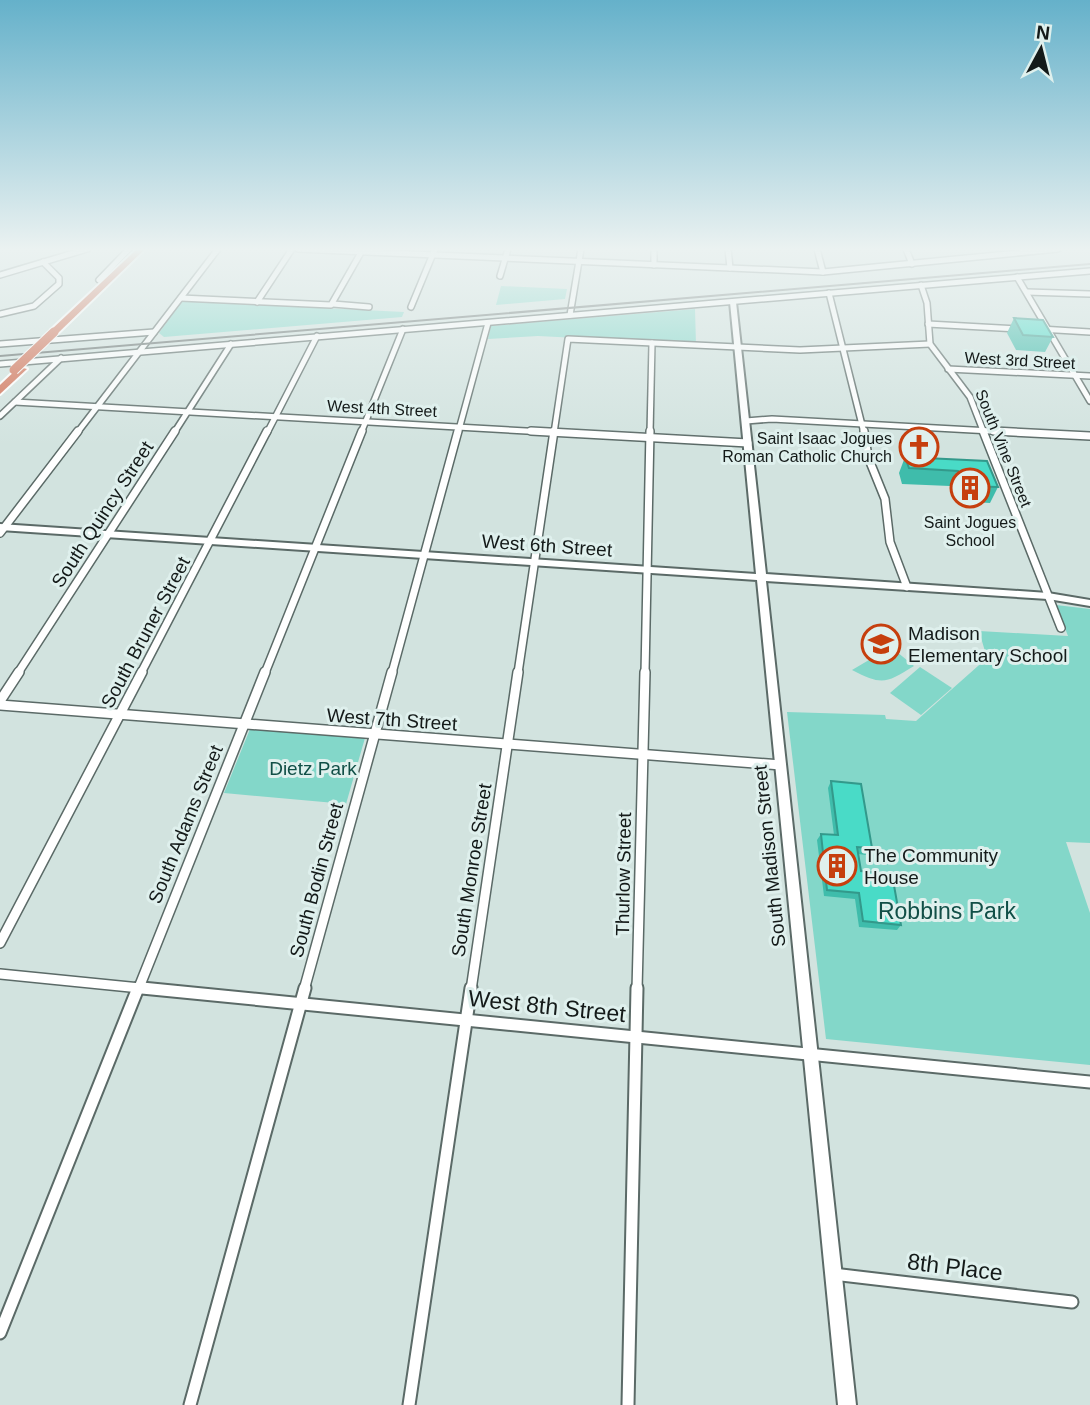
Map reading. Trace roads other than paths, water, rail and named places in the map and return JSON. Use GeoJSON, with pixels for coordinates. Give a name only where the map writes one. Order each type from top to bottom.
{"type":"FeatureCollection","features":[{"type":"Feature","properties":{"kind":"highway"},"geometry":{"type":"LineString","coordinates":[[58,332],[75,315]]}},
{"type":"Feature","properties":{"kind":"highway"},"geometry":{"type":"LineString","coordinates":[[0,383],[77,315]]}},
{"type":"Feature","properties":{"kind":"highway"},"geometry":{"type":"LineString","coordinates":[[0,391],[18,369]]}},
{"type":"Feature","properties":{"kind":"street"},"geometry":{"type":"LineString","coordinates":[[1,529],[168,315]]}},
{"type":"Feature","properties":{"kind":"street"},"geometry":{"type":"LineString","coordinates":[[0,364],[575,315]]}},
{"type":"Feature","properties":{"kind":"street","name":"South Madison Street"},"geometry":{"type":"LineString","coordinates":[[734,315],[847,1405]]}},
{"type":"Feature","properties":{"kind":"street"},"geometry":{"type":"LineString","coordinates":[[834,315],[863,424],[868,457],[885,499],[890,542],[907,587]]}},
{"type":"Feature","properties":{"kind":"street"},"geometry":{"type":"LineString","coordinates":[[652,343],[738,348],[843,349],[930,344],[928,315]]}},
{"type":"Feature","properties":{"kind":"street"},"geometry":{"type":"LineString","coordinates":[[1039,315],[1090,401]]}},
{"type":"Feature","properties":{"kind":"street","name":"South Bodin Street"},"geometry":{"type":"LineString","coordinates":[[190,1405],[488,323]]}},
{"type":"Feature","properties":{"kind":"street"},"geometry":{"type":"LineString","coordinates":[[928,324],[1090,331]]}},
{"type":"Feature","properties":{"kind":"street","name":"South Adams Street"},"geometry":{"type":"LineString","coordinates":[[0,1332],[403,329]]}},
{"type":"Feature","properties":{"kind":"street"},"geometry":{"type":"LineString","coordinates":[[0,344],[154,332]]}},
{"type":"Feature","properties":{"kind":"street","name":"South Bruner Street"},"geometry":{"type":"LineString","coordinates":[[0,943],[317,336]]}},
{"type":"Feature","properties":{"kind":"street","name":"South Monroe Street"},"geometry":{"type":"LineString","coordinates":[[409,1405],[568,339],[652,343]]}},
{"type":"Feature","properties":{"kind":"street","name":"Thurlow Street"},"geometry":{"type":"LineString","coordinates":[[628,1405],[652,343]]}},
{"type":"Feature","properties":{"kind":"street","name":"South Quincy Street"},"geometry":{"type":"LineString","coordinates":[[0,703],[231,344]]}},
{"type":"Feature","properties":{"kind":"street","name":"South Vine Street"},"geometry":{"type":"LineString","coordinates":[[930,344],[970,397],[1061,628]]}},
{"type":"Feature","properties":{"kind":"street"},"geometry":{"type":"LineString","coordinates":[[0,416],[61,358]]}},
{"type":"Feature","properties":{"kind":"street","name":"West 3rd Street"},"geometry":{"type":"LineString","coordinates":[[948,369],[1090,376]]}},
{"type":"Feature","properties":{"kind":"street","name":"West 4th Street"},"geometry":{"type":"LineString","coordinates":[[15,402],[748,443]]}},
{"type":"Feature","properties":{"kind":"street"},"geometry":{"type":"LineString","coordinates":[[746,421],[772,419],[1090,436]]}},
{"type":"Feature","properties":{"kind":"street","name":"West 6th Street"},"geometry":{"type":"LineString","coordinates":[[1,529],[1048,596],[1090,603]]}},
{"type":"Feature","properties":{"kind":"street","name":"West 7th Street"},"geometry":{"type":"LineString","coordinates":[[0,703],[781,765]]}},
{"type":"Feature","properties":{"kind":"street","name":"West 8th Street"},"geometry":{"type":"LineString","coordinates":[[0,974],[1090,1082]]}},
{"type":"Feature","properties":{"kind":"street","name":"8th Place"},"geometry":{"type":"LineString","coordinates":[[833,1274],[1072,1302]]}},
{"type":"Feature","properties":{"kind":"railway"},"geometry":{"type":"LineString","coordinates":[[0,356],[491,315]]}},
{"type":"Feature","properties":{"kind":"place","name":"Saint Isaac Jogues Roman Catholic Church"},"geometry":{"type":"Point","coordinates":[919,447]}},
{"type":"Feature","properties":{"kind":"place","name":"Saint Jogues School"},"geometry":{"type":"Point","coordinates":[970,488]}},
{"type":"Feature","properties":{"kind":"place","name":"Madison Elementary School"},"geometry":{"type":"Point","coordinates":[881,644]}},
{"type":"Feature","properties":{"kind":"place","name":"The Community House"},"geometry":{"type":"Point","coordinates":[837,866]}},
{"type":"Feature","properties":{"kind":"park label","name":"Dietz Park"},"geometry":{"type":"Point","coordinates":[313,768]}},
{"type":"Feature","properties":{"kind":"park label","name":"Robbins Park"},"geometry":{"type":"Point","coordinates":[947,911]}}]}
